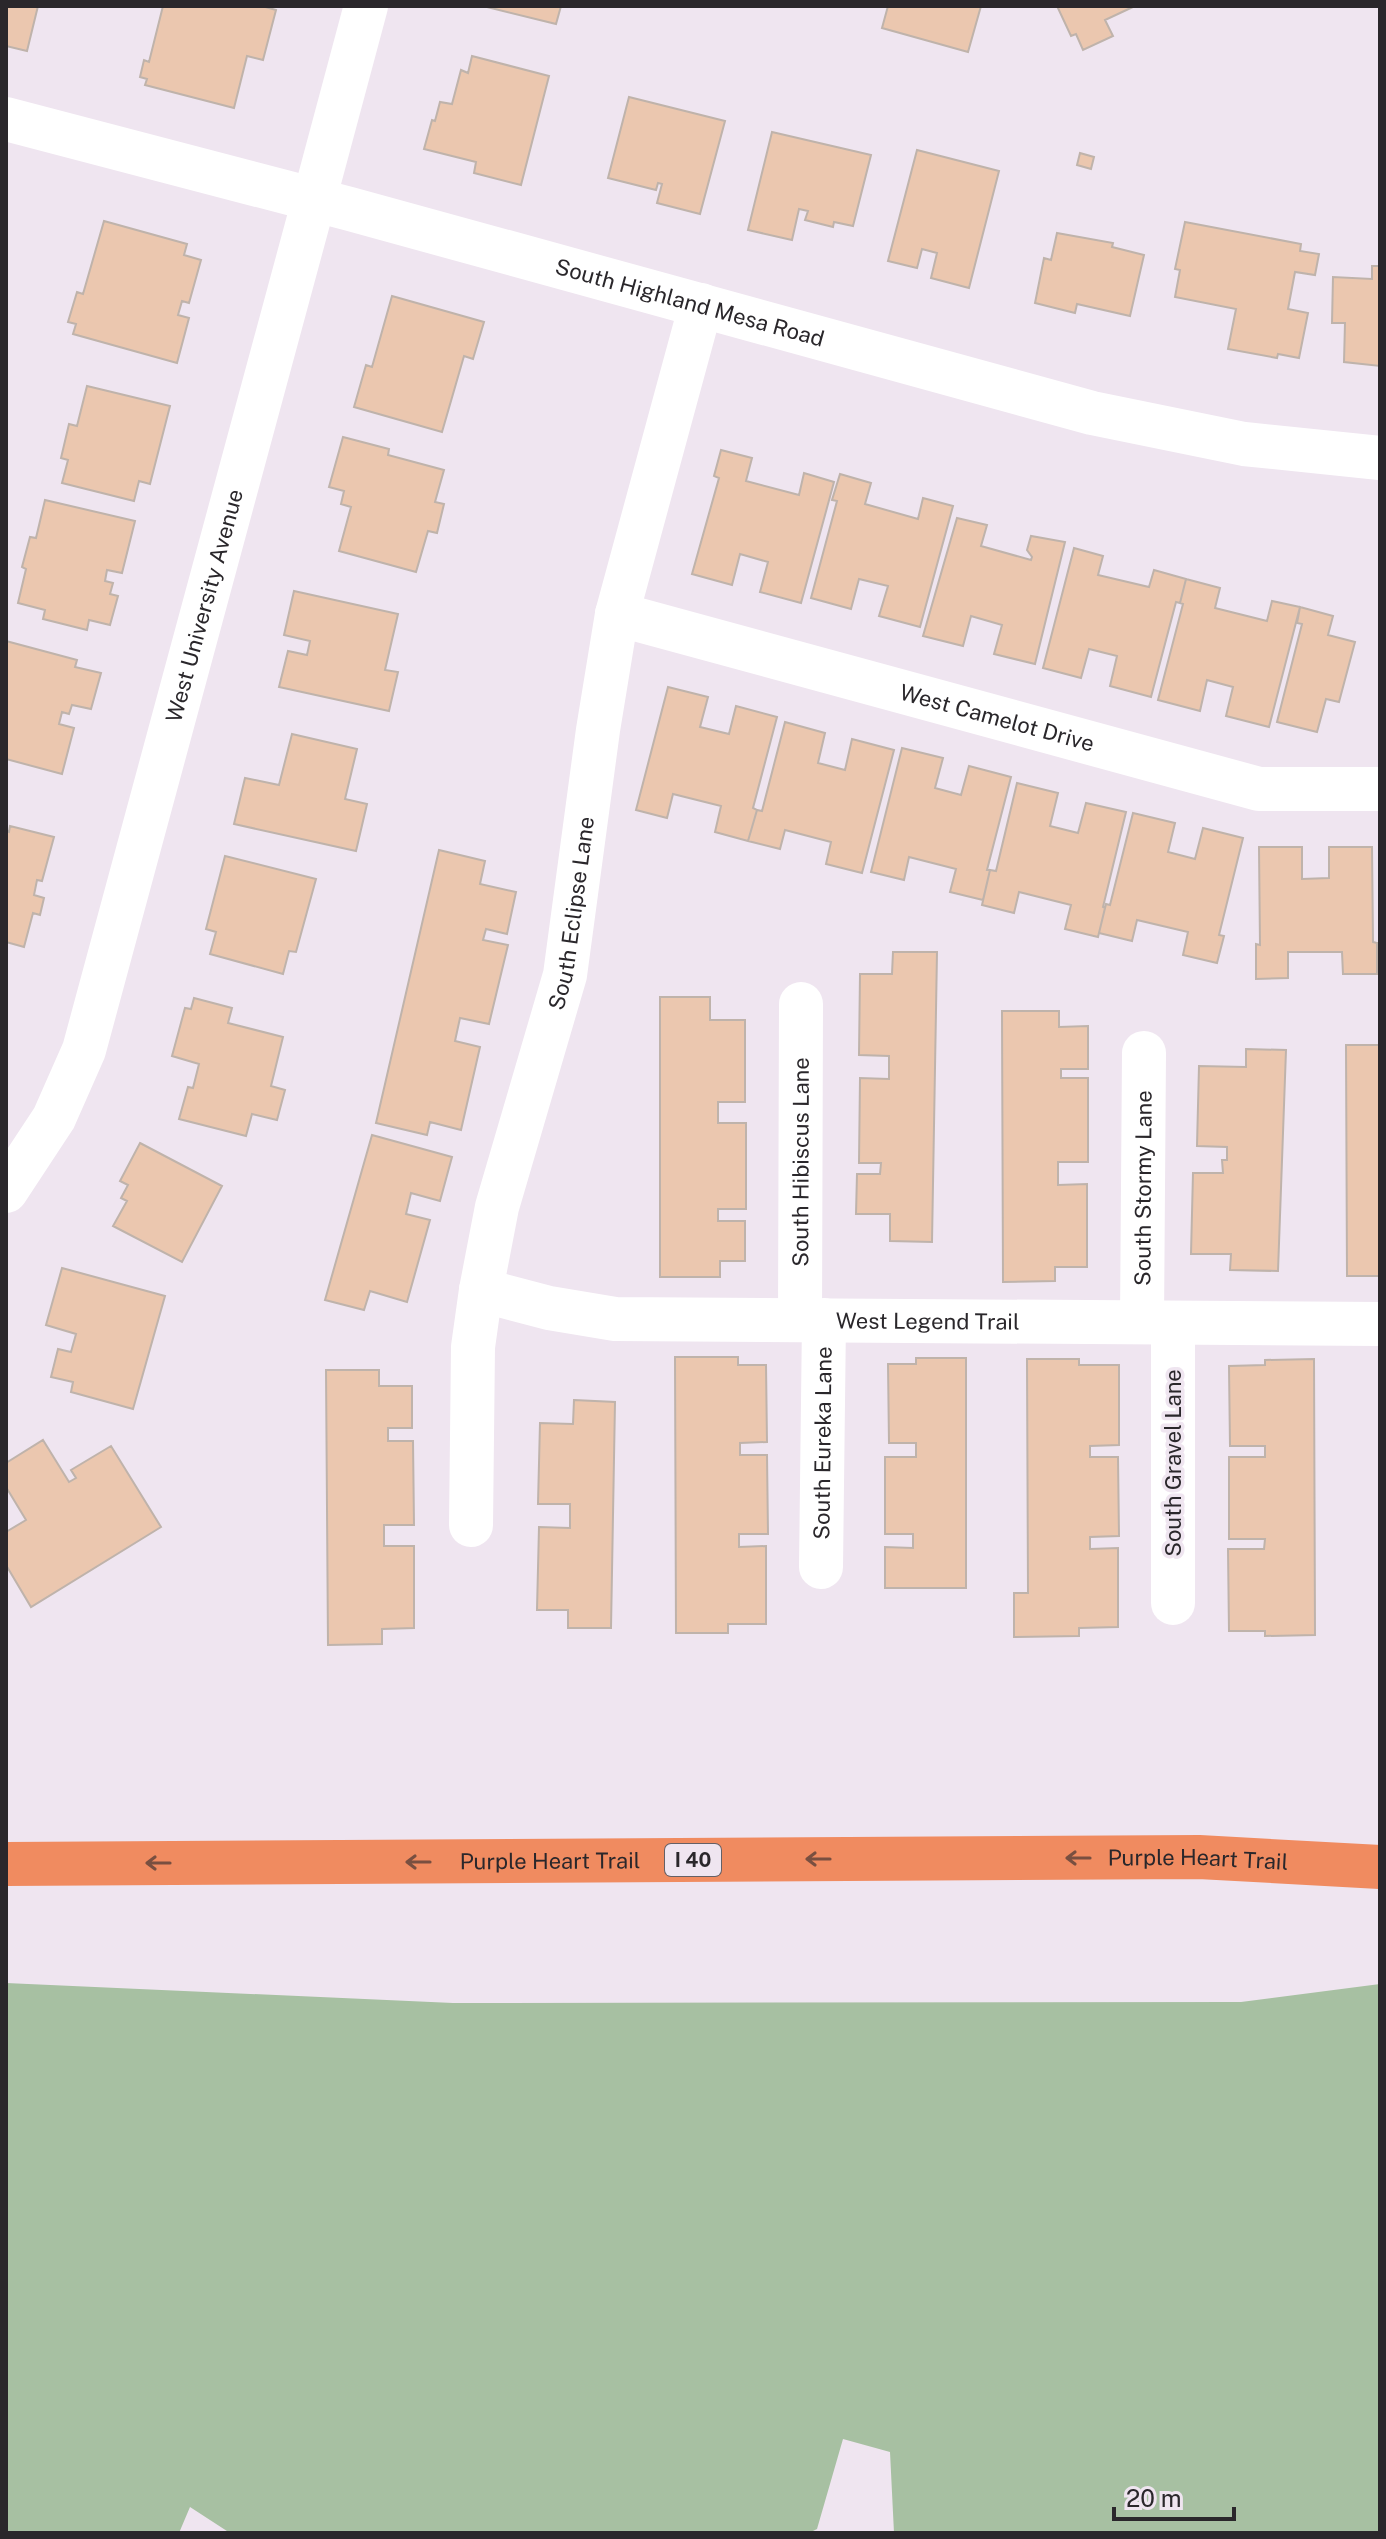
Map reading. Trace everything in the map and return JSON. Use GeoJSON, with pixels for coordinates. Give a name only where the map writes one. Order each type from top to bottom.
{"type":"FeatureCollection","features":[{"type":"Feature","properties":{"kind":"highway","name":"Purple Heart Trail"},"geometry":{"type":"LineString","coordinates":[[6,1864],[1199,1857],[1380,1867]]}},
{"type":"Feature","properties":{"kind":"street","name":"West University Avenue"},"geometry":{"type":"LineString","coordinates":[[6,1191],[54,1118],[84,1050],[366,6]]}},
{"type":"Feature","properties":{"kind":"street","name":"South Highland Mesa Road"},"geometry":{"type":"LineString","coordinates":[[6,119],[1092,413],[1244,444],[1380,458]]}},
{"type":"Feature","properties":{"kind":"street","name":"South Eclipse Lane"},"geometry":{"type":"LineString","coordinates":[[471,1525],[473,1347],[481,1290],[497,1207],[565,975],[617,614],[701,305]]}},
{"type":"Feature","properties":{"kind":"street","name":"West Camelot Drive"},"geometry":{"type":"LineString","coordinates":[[617,614],[1259,789],[1380,789]]}},
{"type":"Feature","properties":{"kind":"street","name":"South Hibiscus Lane"},"geometry":{"type":"LineString","coordinates":[[801,1004],[812,1320]]}},
{"type":"Feature","properties":{"kind":"street","name":"South Stormy Lane"},"geometry":{"type":"LineString","coordinates":[[1144,1053],[1157,1322]]}},
{"type":"Feature","properties":{"kind":"street","name":"West Legend Trail"},"geometry":{"type":"LineString","coordinates":[[481,1290],[549,1308],[615,1319],[1380,1324]]}},
{"type":"Feature","properties":{"kind":"street","name":"South Eureka Lane"},"geometry":{"type":"LineString","coordinates":[[812,1320],[821,1567]]}},
{"type":"Feature","properties":{"kind":"street","name":"South Gravel Lane"},"geometry":{"type":"LineString","coordinates":[[1157,1322],[1173,1603]]}},
{"type":"Feature","properties":{"kind":"green space"},"geometry":{"type":"Polygon","coordinates":[[[6,1983],[453,2003],[1241,2002],[1380,1984],[1380,2533],[894,2533],[890,2452],[843,2439],[817,2529],[809,2533],[230,2533],[190,2507],[179,2533],[6,2533],[6,1983]]]}},
{"type":"Feature","properties":{"kind":"building"},"geometry":{"type":"Polygon","coordinates":[[[6,6],[38,6],[27,51],[6,46],[6,6]]]}},
{"type":"Feature","properties":{"kind":"building"},"geometry":{"type":"Polygon","coordinates":[[[163,6],[262,6],[276,10],[263,60],[247,56],[234,108],[145,85],[147,79],[140,77],[144,60],[149,62],[163,6]]]}},
{"type":"Feature","properties":{"kind":"building"},"geometry":{"type":"Polygon","coordinates":[[[483,6],[561,6],[556,24],[483,6]]]}},
{"type":"Feature","properties":{"kind":"building"},"geometry":{"type":"Polygon","coordinates":[[[888,6],[981,6],[968,52],[882,28],[888,6]]]}},
{"type":"Feature","properties":{"kind":"building"},"geometry":{"type":"Polygon","coordinates":[[[1057,6],[1135,6],[1105,20],[1113,36],[1083,50],[1076,34],[1071,36],[1057,6]]]}},
{"type":"Feature","properties":{"kind":"building"},"geometry":{"type":"Polygon","coordinates":[[[472,56],[549,76],[521,185],[474,173],[476,162],[424,149],[440,102],[452,104],[461,70],[468,73],[472,56]]]}},
{"type":"Feature","properties":{"kind":"building"},"geometry":{"type":"Polygon","coordinates":[[[629,97],[725,121],[700,214],[657,203],[662,184],[658,183],[656,190],[608,178],[629,97]]]}},
{"type":"Feature","properties":{"kind":"building"},"geometry":{"type":"Polygon","coordinates":[[[772,132],[871,155],[853,226],[834,222],[833,227],[805,220],[808,211],[799,209],[792,240],[748,230],[772,132]]]}},
{"type":"Feature","properties":{"kind":"building"},"geometry":{"type":"Polygon","coordinates":[[[917,150],[999,171],[969,288],[931,278],[937,253],[922,249],[917,268],[888,261],[917,150]]]}},
{"type":"Feature","properties":{"kind":"building"},"geometry":{"type":"Polygon","coordinates":[[[1080,153],[1094,157],[1091,169],[1077,165],[1080,153]]]}},
{"type":"Feature","properties":{"kind":"building"},"geometry":{"type":"Polygon","coordinates":[[[104,221],[187,244],[184,255],[201,260],[189,303],[182,301],[178,315],[189,318],[177,363],[73,334],[76,324],[68,322],[77,292],[83,294],[104,221]]]}},
{"type":"Feature","properties":{"kind":"building"},"geometry":{"type":"Polygon","coordinates":[[[1185,222],[1301,244],[1300,251],[1319,254],[1315,275],[1295,272],[1288,309],[1308,313],[1299,358],[1278,354],[1277,358],[1228,349],[1236,309],[1175,297],[1180,270],[1175,269],[1185,222]]]}},
{"type":"Feature","properties":{"kind":"building"},"geometry":{"type":"Polygon","coordinates":[[[1057,233],[1113,243],[1112,247],[1144,255],[1130,316],[1077,304],[1075,313],[1035,303],[1044,258],[1051,260],[1057,233]]]}},
{"type":"Feature","properties":{"kind":"building"},"geometry":{"type":"Polygon","coordinates":[[[1372,266],[1380,266],[1380,366],[1344,362],[1345,323],[1332,323],[1333,277],[1372,279],[1372,266]]]}},
{"type":"Feature","properties":{"kind":"building"},"geometry":{"type":"Polygon","coordinates":[[[392,296],[484,322],[473,359],[464,356],[442,432],[354,407],[366,365],[372,367],[392,296]]]}},
{"type":"Feature","properties":{"kind":"building"},"geometry":{"type":"Polygon","coordinates":[[[87,386],[170,406],[150,484],[139,481],[134,501],[62,483],[68,460],[61,458],[69,424],[77,426],[87,386]]]}},
{"type":"Feature","properties":{"kind":"building"},"geometry":{"type":"Polygon","coordinates":[[[343,437],[389,449],[388,455],[444,470],[435,502],[444,504],[437,533],[428,531],[416,572],[339,551],[351,507],[341,504],[344,491],[329,487],[343,437]]]}},
{"type":"Feature","properties":{"kind":"building"},"geometry":{"type":"Polygon","coordinates":[[[721,450],[752,458],[746,481],[799,495],[804,473],[834,482],[801,603],[760,592],[768,562],[740,554],[732,585],[692,574],[719,478],[714,476],[721,450]]]}},
{"type":"Feature","properties":{"kind":"building"},"geometry":{"type":"Polygon","coordinates":[[[840,474],[871,483],[865,504],[918,519],[923,498],[953,506],[920,627],[879,616],[888,586],[859,579],[851,609],[811,598],[837,501],[832,500],[840,474]]]}},
{"type":"Feature","properties":{"kind":"building"},"geometry":{"type":"Polygon","coordinates":[[[45,500],[135,521],[122,573],[107,570],[105,581],[113,583],[110,594],[118,596],[110,625],[89,620],[87,630],[43,619],[45,610],[18,603],[26,569],[22,567],[30,537],[36,538],[45,500]]]}},
{"type":"Feature","properties":{"kind":"building"},"geometry":{"type":"Polygon","coordinates":[[[957,518],[987,525],[981,546],[1031,560],[1027,550],[1031,536],[1065,542],[1035,664],[994,654],[1002,625],[971,616],[963,646],[923,636],[957,518]]]}},
{"type":"Feature","properties":{"kind":"building"},"geometry":{"type":"Polygon","coordinates":[[[1074,548],[1103,556],[1098,575],[1149,587],[1154,570],[1186,579],[1180,603],[1176,602],[1151,697],[1110,686],[1117,656],[1089,649],[1081,678],[1043,668],[1074,548]]]}},
{"type":"Feature","properties":{"kind":"building"},"geometry":{"type":"Polygon","coordinates":[[[1186,579],[1220,588],[1215,608],[1267,621],[1272,601],[1300,607],[1269,727],[1226,716],[1233,687],[1207,680],[1200,711],[1158,700],[1183,604],[1180,603],[1186,579]]]}},
{"type":"Feature","properties":{"kind":"building"},"geometry":{"type":"Polygon","coordinates":[[[294,591],[398,614],[385,670],[398,672],[389,711],[279,687],[288,651],[307,655],[310,641],[284,635],[294,591]]]}},
{"type":"Feature","properties":{"kind":"building"},"geometry":{"type":"Polygon","coordinates":[[[1300,607],[1333,616],[1328,635],[1355,642],[1339,702],[1326,699],[1317,732],[1277,722],[1302,624],[1297,623],[1300,607]]]}},
{"type":"Feature","properties":{"kind":"building"},"geometry":{"type":"Polygon","coordinates":[[[6,641],[77,660],[75,667],[101,673],[91,709],[72,705],[69,714],[62,712],[59,724],[74,728],[62,774],[6,759],[6,641]]]}},
{"type":"Feature","properties":{"kind":"building"},"geometry":{"type":"Polygon","coordinates":[[[668,687],[708,697],[700,727],[729,734],[736,706],[777,717],[753,808],[757,810],[748,841],[715,832],[721,806],[673,794],[667,818],[636,810],[668,687]]]}},
{"type":"Feature","properties":{"kind":"building"},"geometry":{"type":"Polygon","coordinates":[[[785,722],[825,733],[818,763],[845,770],[852,739],[894,750],[862,873],[826,864],[831,842],[785,830],[780,849],[748,841],[757,810],[762,811],[785,722]]]}},
{"type":"Feature","properties":{"kind":"building"},"geometry":{"type":"Polygon","coordinates":[[[292,734],[357,749],[345,799],[367,804],[356,851],[234,824],[245,778],[279,785],[292,734]]]}},
{"type":"Feature","properties":{"kind":"building"},"geometry":{"type":"Polygon","coordinates":[[[902,748],[943,758],[935,788],[961,795],[969,766],[1011,777],[987,870],[990,870],[983,900],[950,892],[956,869],[909,857],[904,880],[871,872],[902,748]]]}},
{"type":"Feature","properties":{"kind":"building"},"geometry":{"type":"Polygon","coordinates":[[[1017,783],[1058,793],[1050,826],[1078,833],[1086,803],[1126,812],[1098,937],[1065,929],[1071,905],[1019,892],[1014,913],[982,905],[990,870],[996,871],[1017,783]]]}},
{"type":"Feature","properties":{"kind":"building"},"geometry":{"type":"Polygon","coordinates":[[[1133,813],[1175,823],[1168,852],[1195,859],[1203,828],[1243,838],[1219,935],[1224,936],[1217,963],[1183,955],[1188,932],[1137,920],[1132,941],[1099,933],[1106,904],[1110,905],[1133,813]]]}},
{"type":"Feature","properties":{"kind":"building"},"geometry":{"type":"Polygon","coordinates":[[[10,826],[54,837],[42,881],[37,880],[34,895],[44,898],[40,915],[33,913],[24,947],[6,942],[6,831],[9,832],[10,826]]]}},
{"type":"Feature","properties":{"kind":"building"},"geometry":{"type":"Polygon","coordinates":[[[1259,847],[1302,847],[1302,879],[1329,878],[1329,847],[1372,847],[1373,942],[1377,943],[1377,974],[1343,974],[1342,952],[1288,952],[1288,978],[1256,979],[1256,944],[1260,945],[1259,847]]]}},
{"type":"Feature","properties":{"kind":"building"},"geometry":{"type":"Polygon","coordinates":[[[439,850],[485,861],[480,884],[516,892],[507,934],[486,929],[483,940],[508,945],[489,1024],[460,1018],[455,1041],[480,1047],[461,1130],[430,1122],[427,1135],[376,1123],[439,850]]]}},
{"type":"Feature","properties":{"kind":"building"},"geometry":{"type":"Polygon","coordinates":[[[225,856],[316,879],[296,952],[289,951],[283,974],[210,954],[216,932],[206,929],[225,856]]]}},
{"type":"Feature","properties":{"kind":"building"},"geometry":{"type":"Polygon","coordinates":[[[1377,943],[1380,943],[1380,974],[1377,974],[1377,943]]]}},
{"type":"Feature","properties":{"kind":"building"},"geometry":{"type":"Polygon","coordinates":[[[893,952],[937,952],[932,1242],[890,1241],[890,1214],[856,1214],[857,1174],[880,1174],[881,1163],[859,1163],[860,1078],[889,1079],[889,1056],[859,1055],[860,974],[892,974],[893,952]]]}},
{"type":"Feature","properties":{"kind":"building"},"geometry":{"type":"Polygon","coordinates":[[[660,997],[710,997],[710,1020],[745,1020],[745,1102],[718,1102],[718,1123],[746,1123],[746,1209],[718,1209],[718,1221],[745,1221],[745,1261],[720,1261],[720,1277],[660,1277],[660,997]]]}},
{"type":"Feature","properties":{"kind":"building"},"geometry":{"type":"Polygon","coordinates":[[[194,998],[232,1008],[228,1023],[283,1037],[271,1086],[285,1090],[277,1120],[252,1114],[246,1136],[179,1119],[188,1087],[193,1088],[199,1064],[172,1056],[185,1008],[191,1009],[194,998]]]}},
{"type":"Feature","properties":{"kind":"building"},"geometry":{"type":"Polygon","coordinates":[[[1002,1011],[1059,1011],[1059,1027],[1088,1026],[1088,1069],[1061,1069],[1061,1078],[1088,1078],[1088,1162],[1058,1162],[1058,1185],[1087,1184],[1087,1267],[1055,1267],[1055,1281],[1003,1282],[1002,1011]]]}},
{"type":"Feature","properties":{"kind":"building"},"geometry":{"type":"Polygon","coordinates":[[[1346,1045],[1380,1045],[1380,1276],[1347,1276],[1346,1045]]]}},
{"type":"Feature","properties":{"kind":"building"},"geometry":{"type":"Polygon","coordinates":[[[1246,1049],[1286,1050],[1278,1271],[1230,1270],[1231,1254],[1191,1254],[1193,1173],[1223,1173],[1222,1160],[1227,1160],[1227,1147],[1197,1146],[1199,1066],[1246,1067],[1246,1049]]]}},
{"type":"Feature","properties":{"kind":"building"},"geometry":{"type":"Polygon","coordinates":[[[372,1135],[452,1157],[440,1201],[411,1193],[406,1214],[430,1220],[407,1302],[370,1291],[364,1310],[325,1300],[372,1135]]]}},
{"type":"Feature","properties":{"kind":"building"},"geometry":{"type":"Polygon","coordinates":[[[140,1143],[222,1186],[182,1262],[113,1226],[127,1201],[121,1198],[128,1185],[120,1181],[140,1143]]]}},
{"type":"Feature","properties":{"kind":"building"},"geometry":{"type":"Polygon","coordinates":[[[62,1268],[165,1296],[133,1409],[71,1392],[73,1382],[51,1377],[58,1349],[71,1352],[76,1334],[46,1325],[62,1268]]]}},
{"type":"Feature","properties":{"kind":"building"},"geometry":{"type":"Polygon","coordinates":[[[675,1357],[738,1357],[738,1365],[766,1365],[767,1442],[740,1443],[740,1455],[767,1455],[768,1534],[739,1534],[739,1547],[766,1546],[766,1624],[728,1624],[728,1633],[676,1633],[675,1357]]]}},
{"type":"Feature","properties":{"kind":"building"},"geometry":{"type":"Polygon","coordinates":[[[916,1358],[966,1358],[966,1588],[885,1588],[885,1547],[913,1548],[913,1534],[885,1534],[885,1457],[916,1457],[916,1443],[889,1443],[888,1364],[916,1364],[916,1358]]]}},
{"type":"Feature","properties":{"kind":"building"},"geometry":{"type":"Polygon","coordinates":[[[1027,1359],[1079,1359],[1079,1365],[1119,1365],[1119,1445],[1090,1446],[1090,1457],[1118,1457],[1119,1536],[1090,1537],[1090,1549],[1118,1548],[1118,1627],[1079,1628],[1079,1636],[1014,1637],[1014,1593],[1028,1593],[1027,1359]]]}},
{"type":"Feature","properties":{"kind":"building"},"geometry":{"type":"Polygon","coordinates":[[[1314,1359],[1315,1635],[1265,1636],[1265,1631],[1229,1631],[1228,1549],[1264,1549],[1265,1539],[1229,1539],[1229,1457],[1265,1457],[1265,1446],[1230,1446],[1229,1366],[1265,1365],[1265,1360],[1314,1359]]]}},
{"type":"Feature","properties":{"kind":"building"},"geometry":{"type":"Polygon","coordinates":[[[326,1370],[379,1370],[379,1386],[412,1386],[412,1428],[388,1428],[388,1441],[413,1441],[414,1525],[384,1525],[384,1546],[414,1546],[414,1628],[382,1629],[382,1644],[328,1645],[326,1370]]]}},
{"type":"Feature","properties":{"kind":"building"},"geometry":{"type":"Polygon","coordinates":[[[574,1400],[615,1402],[611,1628],[568,1628],[568,1610],[537,1610],[539,1527],[570,1528],[570,1504],[538,1504],[540,1423],[573,1424],[574,1400]]]}},
{"type":"Feature","properties":{"kind":"building"},"geometry":{"type":"Polygon","coordinates":[[[43,1440],[69,1482],[76,1478],[71,1470],[111,1446],[161,1527],[31,1607],[6,1565],[6,1532],[26,1520],[6,1487],[6,1463],[43,1440]]]}}]}
